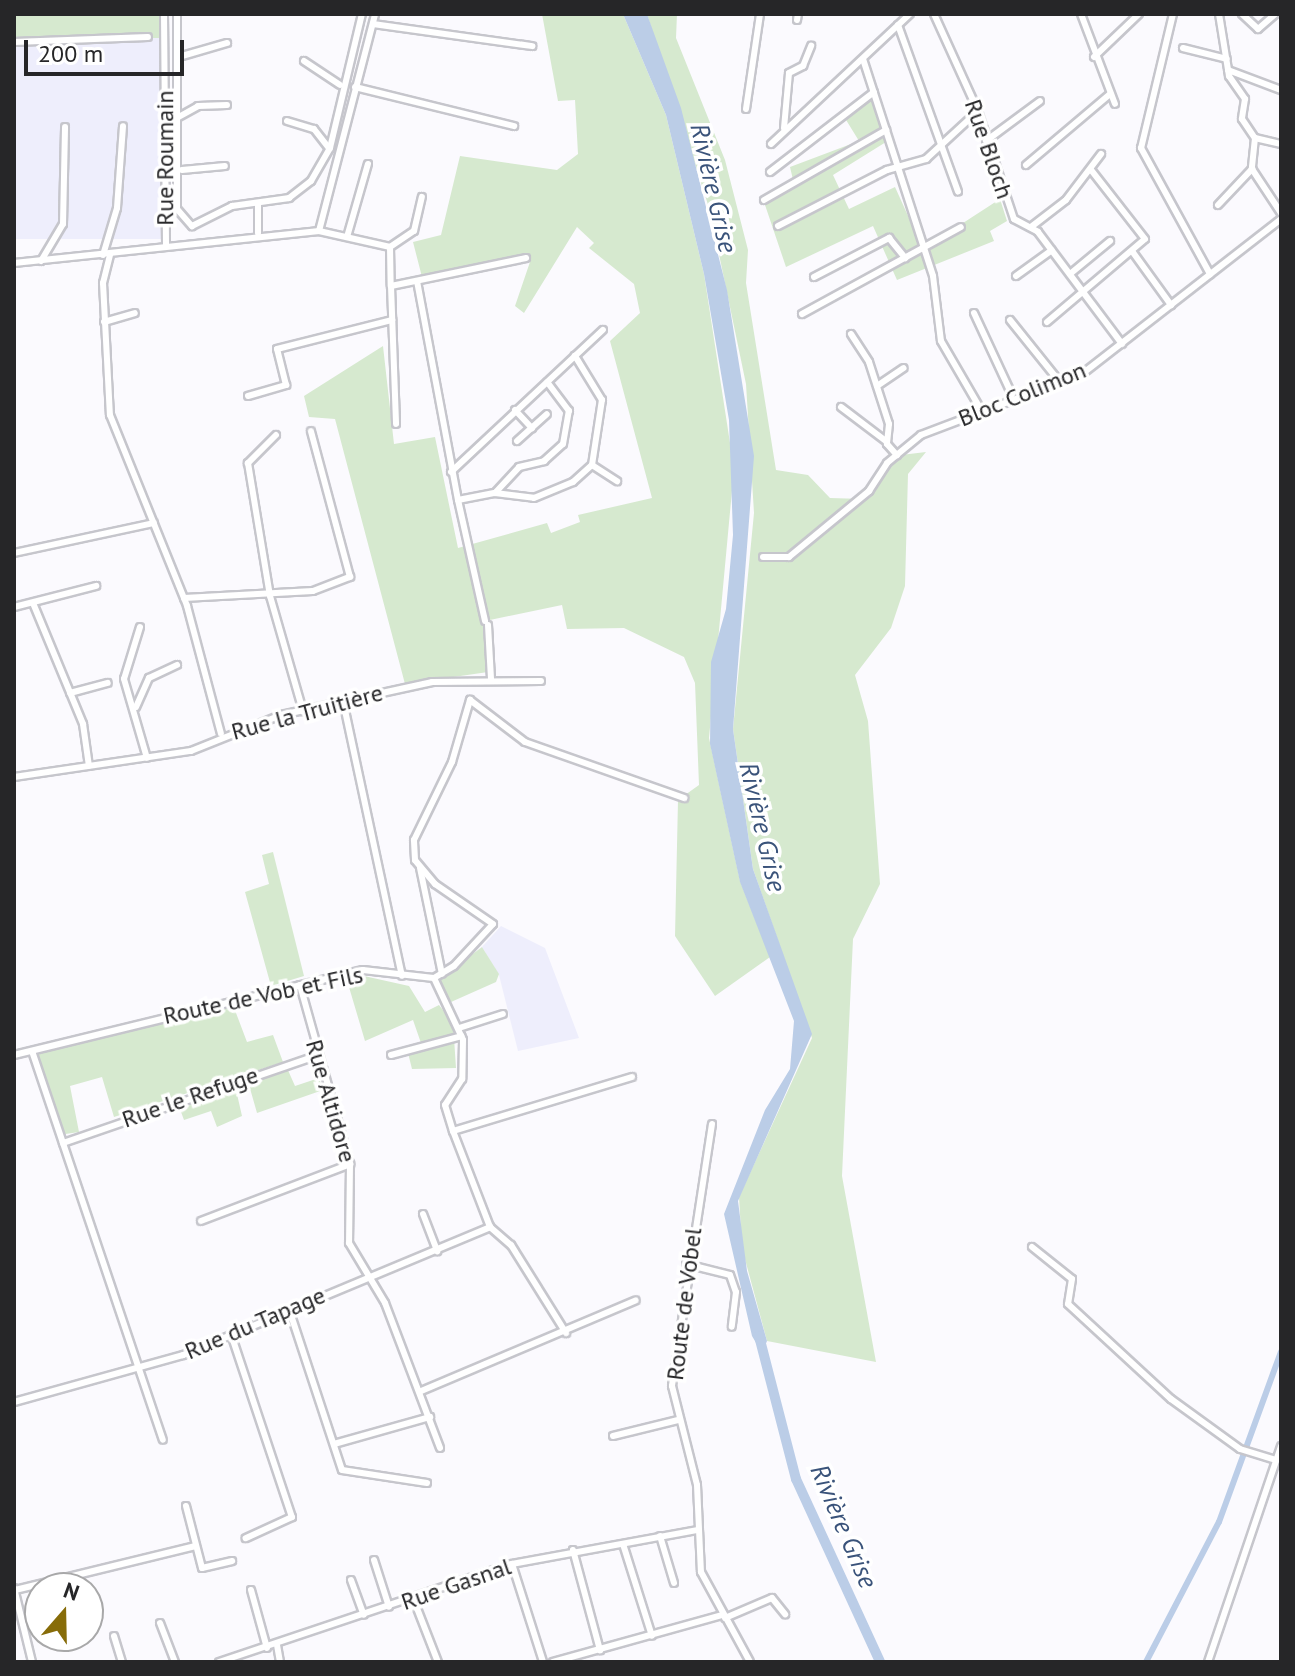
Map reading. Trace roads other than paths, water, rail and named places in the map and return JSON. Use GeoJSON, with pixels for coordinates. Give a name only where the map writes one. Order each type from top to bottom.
{"type":"FeatureCollection","features":[{"type":"Feature","properties":{"kind":"street","name":"Rue Roumain"},"geometry":{"type":"LineString","coordinates":[[14,263],[106,255],[166,245],[164,14]]}},
{"type":"Feature","properties":{"kind":"street"},"geometry":{"type":"LineString","coordinates":[[177,14],[182,56],[175,119],[182,170],[177,209],[192,226],[232,206],[258,204],[297,193],[330,148],[340,85],[362,14]]}},
{"type":"Feature","properties":{"kind":"street"},"geometry":{"type":"LineString","coordinates":[[319,231],[375,14]]}},
{"type":"Feature","properties":{"kind":"street"},"geometry":{"type":"LineString","coordinates":[[746,109],[760,14]]}},
{"type":"Feature","properties":{"kind":"street","name":"Rue Bloch"},"geometry":{"type":"LineString","coordinates":[[934,14],[978,111],[1014,219],[1031,227],[1052,250],[1122,344]]}},
{"type":"Feature","properties":{"kind":"street"},"geometry":{"type":"LineString","coordinates":[[1081,14],[1080,25],[1115,104]]}},
{"type":"Feature","properties":{"kind":"street"},"geometry":{"type":"LineString","coordinates":[[1094,57],[1139,14]]}},
{"type":"Feature","properties":{"kind":"street"},"geometry":{"type":"LineString","coordinates":[[1173,14],[1142,122],[1143,152],[1210,274]]}},
{"type":"Feature","properties":{"kind":"street"},"geometry":{"type":"LineString","coordinates":[[1219,14],[1228,70],[1245,99],[1252,137],[1252,169],[1281,216]]}},
{"type":"Feature","properties":{"kind":"street"},"geometry":{"type":"LineString","coordinates":[[1242,14],[1258,29],[1275,14]]}},
{"type":"Feature","properties":{"kind":"street"},"geometry":{"type":"LineString","coordinates":[[771,144],[784,128],[908,15]]}},
{"type":"Feature","properties":{"kind":"street"},"geometry":{"type":"LineString","coordinates":[[373,24],[532,46]]}},
{"type":"Feature","properties":{"kind":"street"},"geometry":{"type":"LineString","coordinates":[[898,25],[958,192]]}},
{"type":"Feature","properties":{"kind":"street"},"geometry":{"type":"LineString","coordinates":[[14,42],[148,37]]}},
{"type":"Feature","properties":{"kind":"street"},"geometry":{"type":"LineString","coordinates":[[182,56],[227,43]]}},
{"type":"Feature","properties":{"kind":"street"},"geometry":{"type":"LineString","coordinates":[[784,128],[789,73],[805,63],[811,46]]}},
{"type":"Feature","properties":{"kind":"street"},"geometry":{"type":"LineString","coordinates":[[1183,48],[1227,59]]}},
{"type":"Feature","properties":{"kind":"street"},"geometry":{"type":"LineString","coordinates":[[863,59],[895,169],[925,247],[941,341],[980,408]]}},
{"type":"Feature","properties":{"kind":"street"},"geometry":{"type":"LineString","coordinates":[[304,61],[340,85]]}},
{"type":"Feature","properties":{"kind":"street"},"geometry":{"type":"LineString","coordinates":[[1228,70],[1281,90]]}},
{"type":"Feature","properties":{"kind":"street"},"geometry":{"type":"LineString","coordinates":[[355,87],[514,126]]}},
{"type":"Feature","properties":{"kind":"street"},"geometry":{"type":"LineString","coordinates":[[770,172],[874,92]]}},
{"type":"Feature","properties":{"kind":"street"},"geometry":{"type":"LineString","coordinates":[[1026,165],[1110,94]]}},
{"type":"Feature","properties":{"kind":"street"},"geometry":{"type":"LineString","coordinates":[[986,141],[1040,101]]}},
{"type":"Feature","properties":{"kind":"street"},"geometry":{"type":"LineString","coordinates":[[175,119],[198,106],[227,105]]}},
{"type":"Feature","properties":{"kind":"street"},"geometry":{"type":"LineString","coordinates":[[778,226],[941,149],[978,111]]}},
{"type":"Feature","properties":{"kind":"street"},"geometry":{"type":"LineString","coordinates":[[287,121],[314,129],[330,148]]}},
{"type":"Feature","properties":{"kind":"street"},"geometry":{"type":"LineString","coordinates":[[123,126],[119,192],[106,255],[104,322],[110,415],[184,598],[221,734]]}},
{"type":"Feature","properties":{"kind":"street"},"geometry":{"type":"LineString","coordinates":[[41,261],[63,224],[65,127]]}},
{"type":"Feature","properties":{"kind":"street"},"geometry":{"type":"LineString","coordinates":[[764,200],[887,134]]}},
{"type":"Feature","properties":{"kind":"street"},"geometry":{"type":"LineString","coordinates":[[1252,137],[1281,144]]}},
{"type":"Feature","properties":{"kind":"street"},"geometry":{"type":"LineString","coordinates":[[1031,227],[1091,170],[1101,154]]}},
{"type":"Feature","properties":{"kind":"street"},"geometry":{"type":"LineString","coordinates":[[347,237],[368,164]]}},
{"type":"Feature","properties":{"kind":"street"},"geometry":{"type":"LineString","coordinates":[[182,170],[225,166]]}},
{"type":"Feature","properties":{"kind":"street"},"geometry":{"type":"LineString","coordinates":[[1218,205],[1252,169]]}},
{"type":"Feature","properties":{"kind":"street"},"geometry":{"type":"LineString","coordinates":[[1047,322],[1132,251],[1144,234],[1091,170]]}},
{"type":"Feature","properties":{"kind":"street"},"geometry":{"type":"LineString","coordinates":[[166,245],[258,233],[319,231],[390,247],[414,231],[422,197]]}},
{"type":"Feature","properties":{"kind":"street"},"geometry":{"type":"LineString","coordinates":[[258,204],[258,233]]}},
{"type":"Feature","properties":{"kind":"street","name":"Bloc Colimon"},"geometry":{"type":"LineString","coordinates":[[763,557],[789,557],[869,491],[897,455],[980,408],[1059,381],[1122,344],[1281,216]]}},
{"type":"Feature","properties":{"kind":"street"},"geometry":{"type":"LineString","coordinates":[[802,314],[961,227]]}},
{"type":"Feature","properties":{"kind":"street"},"geometry":{"type":"LineString","coordinates":[[814,277],[889,238],[905,258]]}},
{"type":"Feature","properties":{"kind":"street"},"geometry":{"type":"LineString","coordinates":[[1070,274],[1110,241]]}},
{"type":"Feature","properties":{"kind":"street"},"geometry":{"type":"LineString","coordinates":[[390,247],[396,424]]}},
{"type":"Feature","properties":{"kind":"street"},"geometry":{"type":"LineString","coordinates":[[1016,276],[1052,250]]}},
{"type":"Feature","properties":{"kind":"street"},"geometry":{"type":"LineString","coordinates":[[1132,251],[1171,305]]}},
{"type":"Feature","properties":{"kind":"street"},"geometry":{"type":"LineString","coordinates":[[391,286],[526,258]]}},
{"type":"Feature","properties":{"kind":"street"},"geometry":{"type":"LineString","coordinates":[[417,281],[451,472],[486,623],[491,679]]}},
{"type":"Feature","properties":{"kind":"street"},"geometry":{"type":"LineString","coordinates":[[104,322],[135,313]]}},
{"type":"Feature","properties":{"kind":"street"},"geometry":{"type":"LineString","coordinates":[[974,313],[1012,395]]}},
{"type":"Feature","properties":{"kind":"street"},"geometry":{"type":"LineString","coordinates":[[248,396],[286,385],[277,349],[392,320]]}},
{"type":"Feature","properties":{"kind":"street"},"geometry":{"type":"LineString","coordinates":[[1010,320],[1059,381]]}},
{"type":"Feature","properties":{"kind":"street"},"geometry":{"type":"LineString","coordinates":[[451,472],[603,330]]}},
{"type":"Feature","properties":{"kind":"street"},"geometry":{"type":"LineString","coordinates":[[851,334],[877,386],[890,427],[886,441]]}},
{"type":"Feature","properties":{"kind":"street"},"geometry":{"type":"LineString","coordinates":[[458,500],[495,493],[534,498],[573,482],[592,465],[602,400],[575,356]]}},
{"type":"Feature","properties":{"kind":"street"},"geometry":{"type":"LineString","coordinates":[[877,386],[904,368]]}},
{"type":"Feature","properties":{"kind":"street"},"geometry":{"type":"LineString","coordinates":[[495,493],[519,467],[544,461],[563,444],[569,411],[547,382]]}},
{"type":"Feature","properties":{"kind":"street"},"geometry":{"type":"LineString","coordinates":[[841,407],[886,441],[897,455]]}},
{"type":"Feature","properties":{"kind":"street"},"geometry":{"type":"LineString","coordinates":[[515,410],[532,428]]}},
{"type":"Feature","properties":{"kind":"street"},"geometry":{"type":"LineString","coordinates":[[517,441],[547,414]]}},
{"type":"Feature","properties":{"kind":"street"},"geometry":{"type":"LineString","coordinates":[[184,598],[270,596],[313,591],[351,575],[311,431]]}},
{"type":"Feature","properties":{"kind":"street"},"geometry":{"type":"LineString","coordinates":[[276,435],[248,459],[270,596],[303,711]]}},
{"type":"Feature","properties":{"kind":"street"},"geometry":{"type":"LineString","coordinates":[[592,465],[617,481]]}},
{"type":"Feature","properties":{"kind":"street"},"geometry":{"type":"LineString","coordinates":[[14,553],[154,523]]}},
{"type":"Feature","properties":{"kind":"street"},"geometry":{"type":"LineString","coordinates":[[14,607],[96,586]]}},
{"type":"Feature","properties":{"kind":"street"},"geometry":{"type":"LineString","coordinates":[[33,603],[70,693],[89,766]]}},
{"type":"Feature","properties":{"kind":"street"},"geometry":{"type":"LineString","coordinates":[[140,627],[124,679],[136,707],[147,758]]}},
{"type":"Feature","properties":{"kind":"street"},"geometry":{"type":"LineString","coordinates":[[136,707],[149,678],[177,665]]}},
{"type":"Feature","properties":{"kind":"street","name":"Rue la Truitière"},"geometry":{"type":"LineString","coordinates":[[14,777],[191,751],[221,734],[303,711],[461,678],[541,681]]}},
{"type":"Feature","properties":{"kind":"street"},"geometry":{"type":"LineString","coordinates":[[70,693],[108,683]]}},
{"type":"Feature","properties":{"kind":"street"},"geometry":{"type":"LineString","coordinates":[[442,974],[419,865],[417,822],[452,762],[470,700],[525,742],[684,798]]}},
{"type":"Feature","properties":{"kind":"street"},"geometry":{"type":"LineString","coordinates":[[343,701],[402,976]]}},
{"type":"Feature","properties":{"kind":"street"},"geometry":{"type":"LineString","coordinates":[[419,865],[493,924],[485,941],[434,978],[460,1032],[462,1079],[445,1105],[490,1227],[511,1245],[566,1333]]}},
{"type":"Feature","properties":{"kind":"street","name":"Route de Vob et Fils"},"geometry":{"type":"LineString","coordinates":[[14,1055],[363,970],[434,978]]}},
{"type":"Feature","properties":{"kind":"street","name":"Rue Altidore"},"geometry":{"type":"LineString","coordinates":[[300,985],[350,1164],[349,1243],[421,1391],[440,1448]]}},
{"type":"Feature","properties":{"kind":"street"},"geometry":{"type":"LineString","coordinates":[[391,1055],[503,1014]]}},
{"type":"Feature","properties":{"kind":"street"},"geometry":{"type":"LineString","coordinates":[[32,1051],[163,1440]]}},
{"type":"Feature","properties":{"kind":"street","name":"Rue le Refuge"},"geometry":{"type":"LineString","coordinates":[[63,1143],[212,1086],[318,1055]]}},
{"type":"Feature","properties":{"kind":"street"},"geometry":{"type":"LineString","coordinates":[[453,1131],[632,1077]]}},
{"type":"Feature","properties":{"kind":"street","name":"Route de Vobel"},"geometry":{"type":"LineString","coordinates":[[712,1124],[686,1264],[672,1386],[678,1420],[697,1485],[701,1572],[750,1662]]}},
{"type":"Feature","properties":{"kind":"street"},"geometry":{"type":"LineString","coordinates":[[201,1221],[350,1164]]}},
{"type":"Feature","properties":{"kind":"street"},"geometry":{"type":"LineString","coordinates":[[423,1214],[437,1251]]}},
{"type":"Feature","properties":{"kind":"street","name":"Rue du Tapage"},"geometry":{"type":"LineString","coordinates":[[14,1402],[141,1369],[490,1227]]}},
{"type":"Feature","properties":{"kind":"street"},"geometry":{"type":"LineString","coordinates":[[1032,1247],[1072,1279],[1068,1304],[1171,1399],[1240,1449],[1276,1460]]}},
{"type":"Feature","properties":{"kind":"street"},"geometry":{"type":"LineString","coordinates":[[686,1264],[730,1275],[736,1292],[732,1327]]}},
{"type":"Feature","properties":{"kind":"street"},"geometry":{"type":"LineString","coordinates":[[421,1391],[566,1333],[636,1300]]}},
{"type":"Feature","properties":{"kind":"street"},"geometry":{"type":"LineString","coordinates":[[289,1309],[334,1444],[336,1463],[355,1475],[427,1483]]}},
{"type":"Feature","properties":{"kind":"street"},"geometry":{"type":"LineString","coordinates":[[231,1334],[292,1517],[246,1538]]}},
{"type":"Feature","properties":{"kind":"street"},"geometry":{"type":"LineString","coordinates":[[334,1444],[430,1417]]}},
{"type":"Feature","properties":{"kind":"street"},"geometry":{"type":"LineString","coordinates":[[613,1436],[678,1420]]}},
{"type":"Feature","properties":{"kind":"street"},"geometry":{"type":"LineString","coordinates":[[1208,1662],[1281,1446]]}},
{"type":"Feature","properties":{"kind":"street"},"geometry":{"type":"LineString","coordinates":[[186,1506],[203,1569],[232,1561]]}},
{"type":"Feature","properties":{"kind":"street","name":"Rue Gasnal"},"geometry":{"type":"LineString","coordinates":[[219,1662],[512,1564],[573,1550],[698,1530]]}},
{"type":"Feature","properties":{"kind":"street"},"geometry":{"type":"LineString","coordinates":[[660,1536],[674,1583]]}},
{"type":"Feature","properties":{"kind":"street"},"geometry":{"type":"LineString","coordinates":[[623,1544],[652,1636]]}},
{"type":"Feature","properties":{"kind":"street"},"geometry":{"type":"LineString","coordinates":[[32,1662],[14,1589],[196,1546]]}},
{"type":"Feature","properties":{"kind":"street"},"geometry":{"type":"LineString","coordinates":[[573,1550],[600,1650]]}},
{"type":"Feature","properties":{"kind":"street"},"geometry":{"type":"LineString","coordinates":[[374,1560],[389,1607]]}},
{"type":"Feature","properties":{"kind":"street"},"geometry":{"type":"LineString","coordinates":[[512,1564],[543,1662]]}},
{"type":"Feature","properties":{"kind":"street"},"geometry":{"type":"LineString","coordinates":[[351,1580],[364,1615]]}},
{"type":"Feature","properties":{"kind":"street"},"geometry":{"type":"LineString","coordinates":[[251,1590],[267,1648]]}},
{"type":"Feature","properties":{"kind":"street"},"geometry":{"type":"LineString","coordinates":[[413,1598],[438,1662]]}},
{"type":"Feature","properties":{"kind":"street"},"geometry":{"type":"LineString","coordinates":[[553,1662],[723,1617],[772,1598],[785,1614]]}},
{"type":"Feature","properties":{"kind":"street"},"geometry":{"type":"LineString","coordinates":[[160,1623],[175,1662]]}},
{"type":"Feature","properties":{"kind":"street"},"geometry":{"type":"LineString","coordinates":[[114,1636],[122,1662]]}},
{"type":"Feature","properties":{"kind":"street"},"geometry":{"type":"LineString","coordinates":[[277,1645],[280,1662]]}},
{"type":"Feature","properties":{"kind":"water"},"geometry":{"type":"Polygon","coordinates":[[[623,14],[647,14],[681,108],[727,290],[754,456],[733,729],[753,869],[812,1034],[738,1201],[747,1271],[767,1341],[762,1353],[752,1336],[724,1214],[765,1110],[790,1069],[794,1021],[740,882],[710,744],[711,662],[726,609],[733,535],[729,420],[704,274],[666,115],[623,14]]]}},
{"type":"Feature","properties":{"kind":"waterway","name":"Rivière Grise"},"geometry":{"type":"LineString","coordinates":[[759,1336],[796,1479],[880,1662]]}},
{"type":"Feature","properties":{"kind":"waterway"},"geometry":{"type":"LineString","coordinates":[[1146,1662],[1219,1522],[1281,1352]]}}]}
